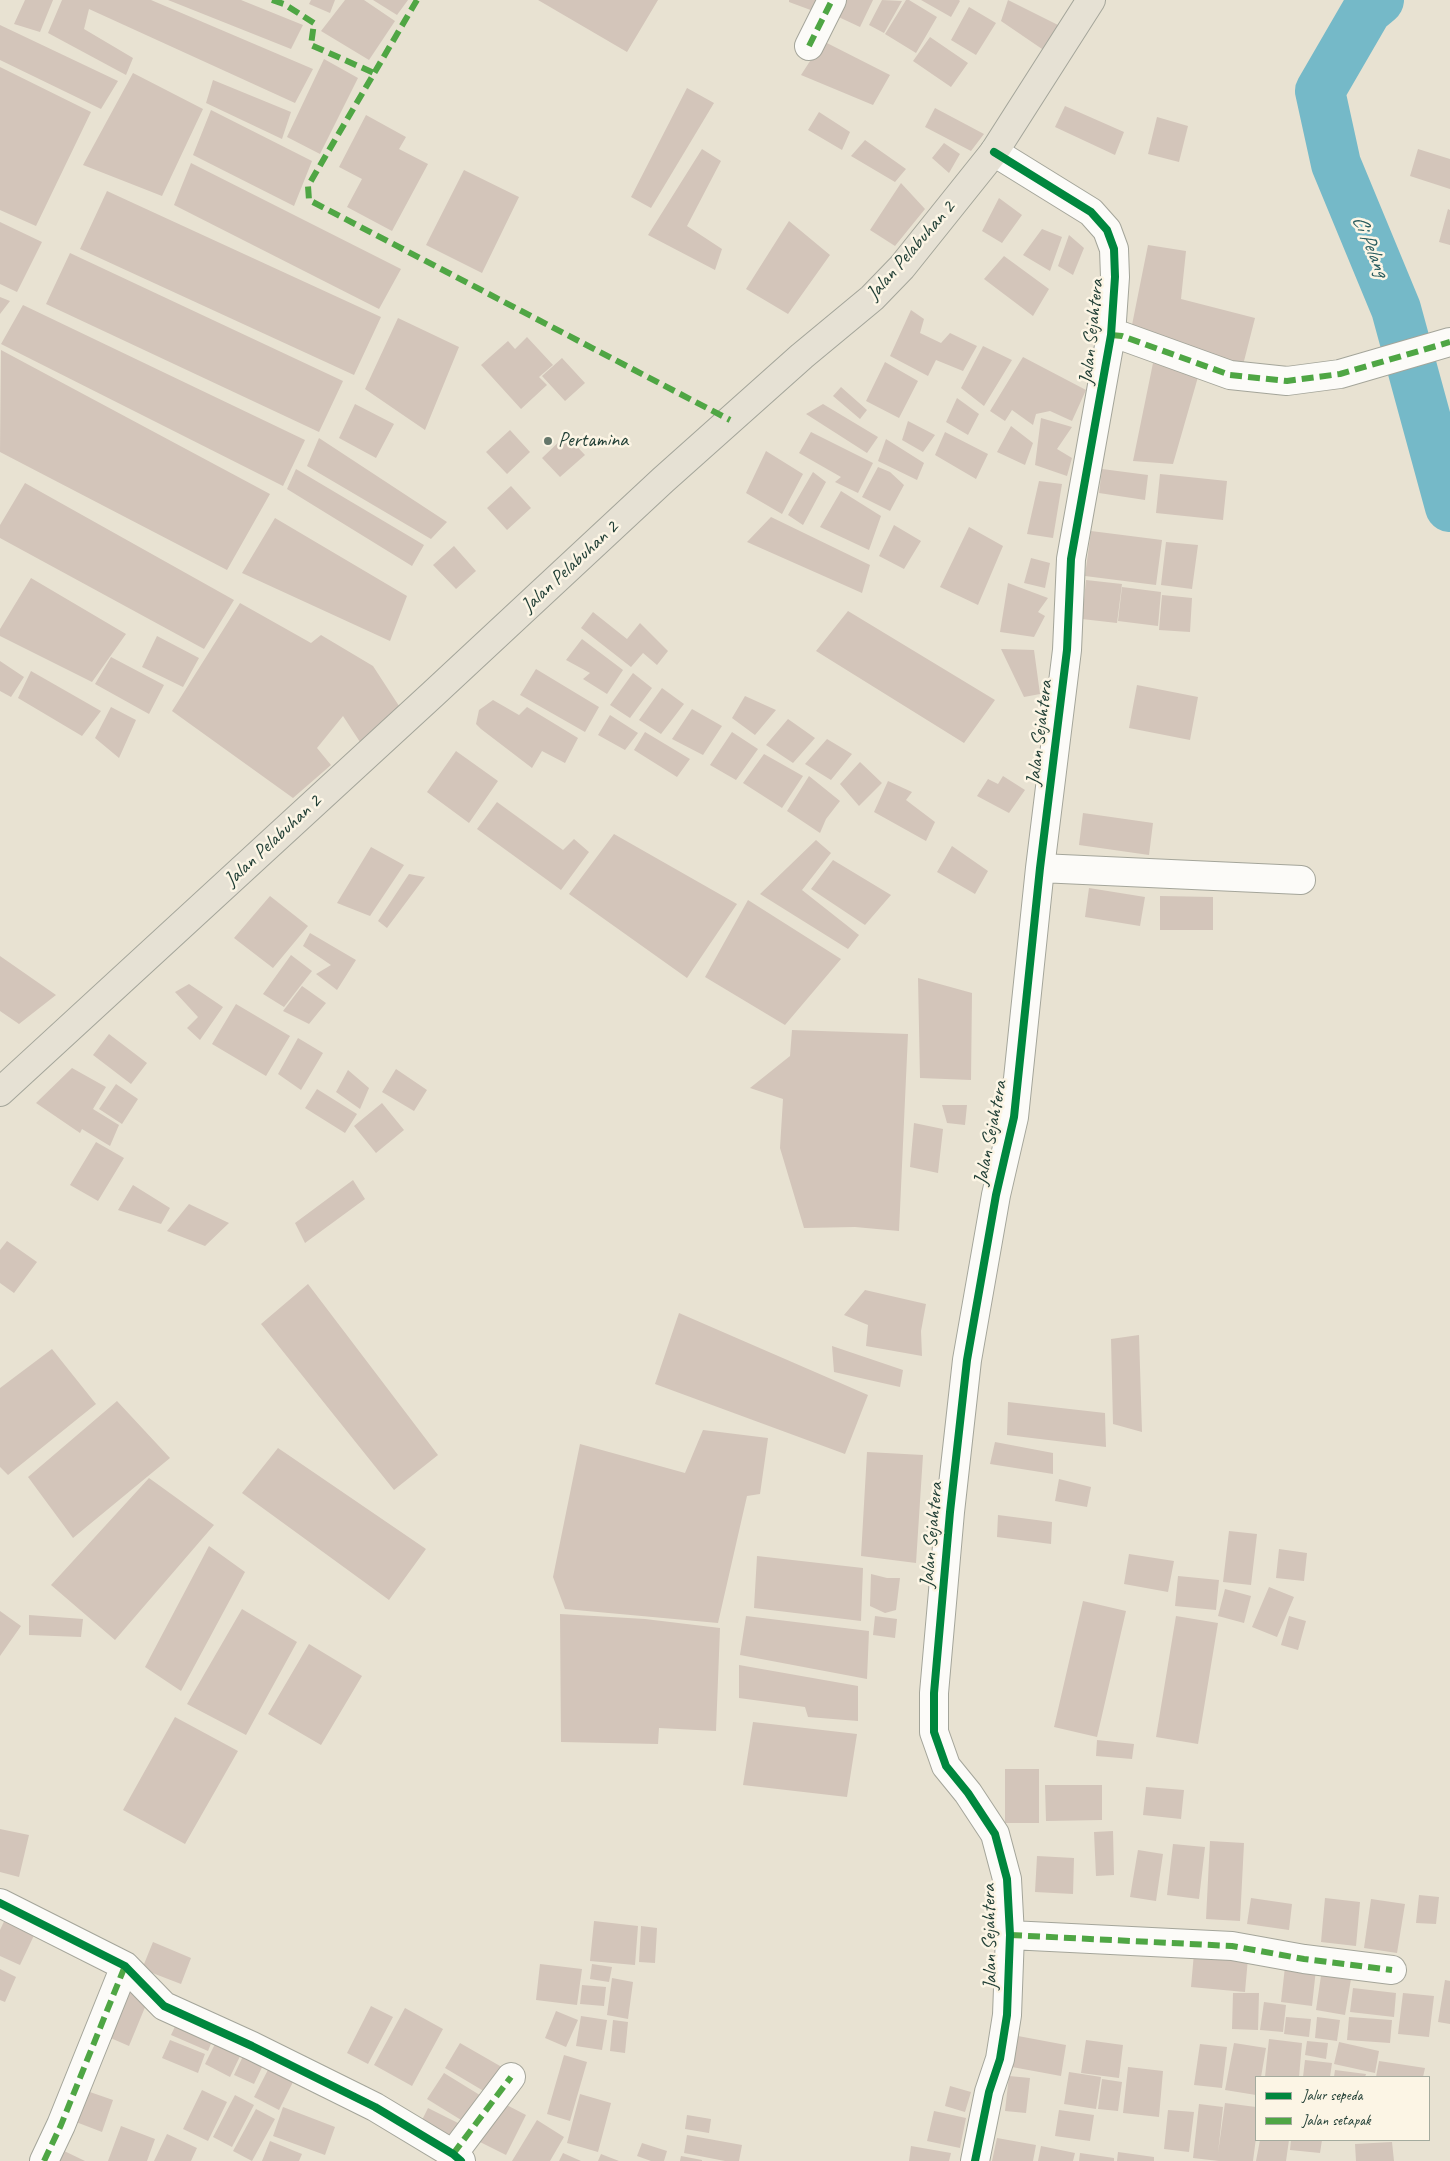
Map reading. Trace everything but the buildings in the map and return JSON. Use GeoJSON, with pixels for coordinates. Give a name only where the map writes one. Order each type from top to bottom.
{"type":"FeatureCollection","features":[{"type":"Feature","properties":{"kind":"main road","name":"Jalan Pelabuhan 2"},"geometry":{"type":"LineString","coordinates":[[0,1092],[663,480],[802,356],[872,298],[902,267],[994,152],[1092,0]]}},
{"type":"Feature","properties":{"kind":"street"},"geometry":{"type":"LineString","coordinates":[[809,46],[832,0]]}},
{"type":"Feature","properties":{"kind":"street","name":"Jalan Sejahtera"},"geometry":{"type":"LineString","coordinates":[[975,2161],[989,2092],[1000,2058],[1007,2015],[1010,1935],[1007,1879],[995,1834],[968,1793],[946,1766],[934,1732],[934,1693],[950,1512],[967,1360],[996,1195],[1014,1117],[1040,868],[1067,650],[1068,596],[1072,559],[1111,335],[1115,277],[1114,249],[1107,230],[1091,212],[994,152]]}},
{"type":"Feature","properties":{"kind":"street"},"geometry":{"type":"LineString","coordinates":[[1111,335],[1122,336],[1230,375],[1287,381],[1340,374],[1450,342]]}},
{"type":"Feature","properties":{"kind":"street"},"geometry":{"type":"LineString","coordinates":[[1040,868],[1301,880]]}},
{"type":"Feature","properties":{"kind":"street"},"geometry":{"type":"LineString","coordinates":[[0,1903],[125,1966],[164,2006],[252,2046],[375,2107],[457,2158],[510,2077]]}},
{"type":"Feature","properties":{"kind":"street"},"geometry":{"type":"LineString","coordinates":[[1010,1935],[1232,1946],[1304,1959],[1392,1970]]}},
{"type":"Feature","properties":{"kind":"street"},"geometry":{"type":"LineString","coordinates":[[44,2161],[61,2125],[125,1966]]}},
{"type":"Feature","properties":{"kind":"waterway","name":"Ci Pelang"},"geometry":{"type":"LineString","coordinates":[[1379,0],[1367,10],[1320,91],[1336,164],[1396,309],[1450,507]]}},
{"type":"Feature","properties":{"kind":"marked path"},"geometry":{"type":"LineString","coordinates":[[272,0],[284,4],[314,23],[311,45],[374,73]]}},
{"type":"Feature","properties":{"kind":"marked path"},"geometry":{"type":"LineString","coordinates":[[417,0],[308,186],[309,200],[730,420]]}},
{"type":"Feature","properties":{"kind":"marked path"},"geometry":{"type":"LineString","coordinates":[[809,46],[832,0]]}},
{"type":"Feature","properties":{"kind":"marked path"},"geometry":{"type":"LineString","coordinates":[[1111,335],[1122,336],[1230,375],[1287,381],[1340,374],[1450,342]]}},
{"type":"Feature","properties":{"kind":"marked path"},"geometry":{"type":"LineString","coordinates":[[1010,1935],[1232,1946],[1304,1959],[1392,1970]]}},
{"type":"Feature","properties":{"kind":"marked path"},"geometry":{"type":"LineString","coordinates":[[44,2161],[61,2125],[125,1966]]}},
{"type":"Feature","properties":{"kind":"marked path"},"geometry":{"type":"LineString","coordinates":[[453,2154],[511,2077]]}},
{"type":"Feature","properties":{"kind":"cycle path"},"geometry":{"type":"LineString","coordinates":[[975,2161],[989,2092],[1000,2059],[1007,2015],[1010,1935],[1007,1879],[995,1834],[968,1793],[946,1766],[934,1732],[934,1693],[950,1512],[967,1360],[996,1195],[1014,1117],[1040,868],[1067,650],[1071,559],[1111,335],[1115,277],[1114,249],[1107,230],[1091,212],[994,152]]}},
{"type":"Feature","properties":{"kind":"cycle path"},"geometry":{"type":"LineString","coordinates":[[0,1903],[125,1966],[164,2006],[252,2046],[375,2107],[453,2154],[461,2161]]}},
{"type":"Feature","properties":{"kind":"place","name":"Pertamina"},"geometry":{"type":"Point","coordinates":[548,441]}}]}
